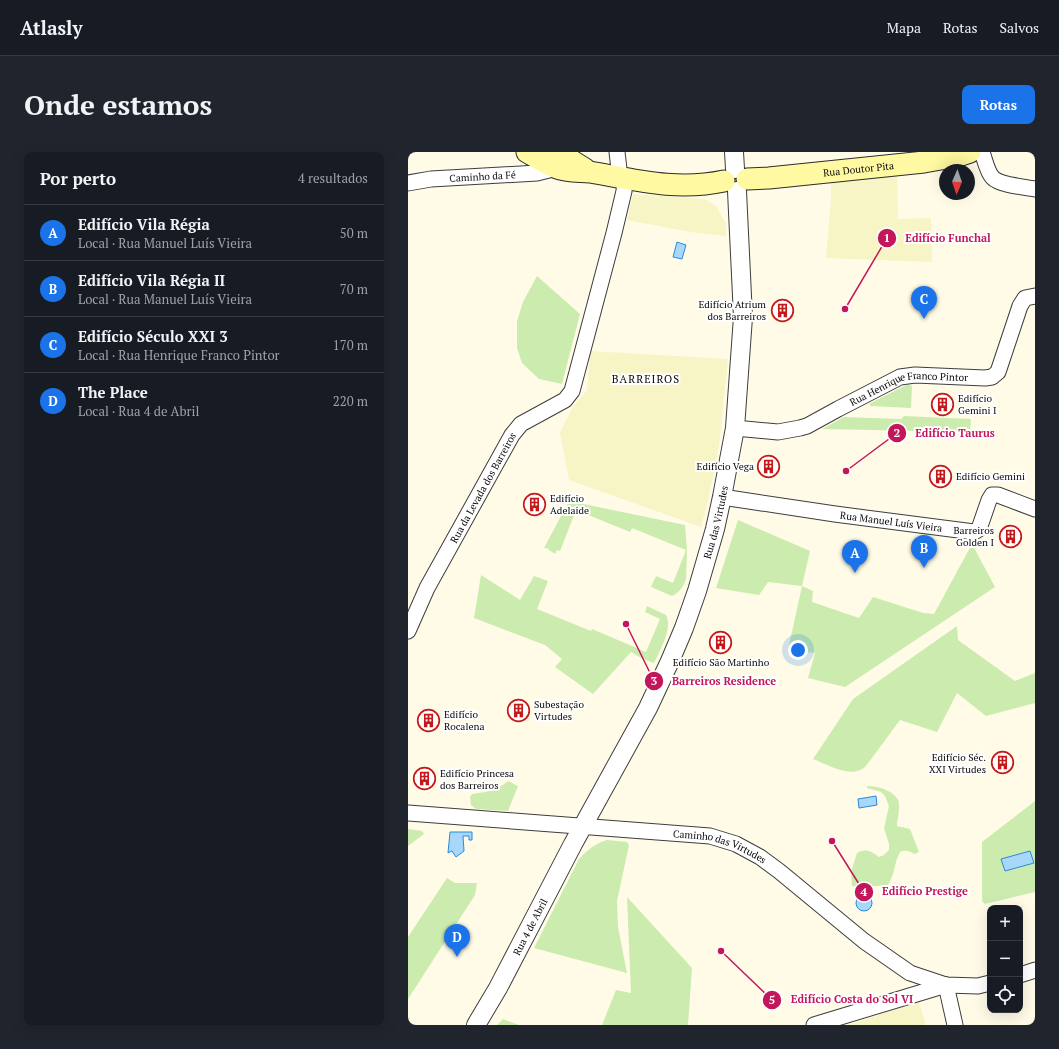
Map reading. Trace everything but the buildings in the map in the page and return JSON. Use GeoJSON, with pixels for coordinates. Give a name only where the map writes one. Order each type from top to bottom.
{"type":"FeatureCollection","features":[{"type":"Feature","properties":{"kind":"main road","name":"Rua Doutor Pita"},"geometry":{"type":"LineString","coordinates":[[527,152],[558,160],[591,173],[622,179],[685,186],[711,184],[735,174],[776,177],[924,162],[958,156],[970,152]]}},
{"type":"Feature","properties":{"kind":"street","name":"Rua da Levada dos Barreiros"},"geometry":{"type":"LineString","coordinates":[[408,630],[427,588],[512,435],[521,424],[565,400],[572,391],[624,191],[617,152]]}},
{"type":"Feature","properties":{"kind":"street"},"geometry":{"type":"LineString","coordinates":[[982,152],[993,179],[999,182],[1035,188]]}},
{"type":"Feature","properties":{"kind":"street","name":"Caminho da Fé"},"geometry":{"type":"LineString","coordinates":[[408,183],[430,179],[537,173],[558,160]]}},
{"type":"Feature","properties":{"kind":"street","name":"Rua das Virtudes"},"geometry":{"type":"LineString","coordinates":[[583,827],[648,708],[673,654],[697,591],[715,529],[735,428],[743,317],[735,174]]}},
{"type":"Feature","properties":{"kind":"street","name":"Rua Henrique Franco Pintor"},"geometry":{"type":"LineString","coordinates":[[735,428],[778,432],[807,426],[827,414],[900,377],[915,375],[981,378],[992,377],[998,372],[1020,306],[1025,298],[1035,296]]}},
{"type":"Feature","properties":{"kind":"street","name":"Rua Manuel Luís Vieira"},"geometry":{"type":"LineString","coordinates":[[722,497],[820,512],[974,532],[979,530],[992,495],[998,495],[1035,509]]}},
{"type":"Feature","properties":{"kind":"street","name":"Caminho das Virtudes"},"geometry":{"type":"LineString","coordinates":[[408,813],[710,836],[736,844],[760,857],[864,941],[910,973],[946,985],[978,986],[987,984]]}},
{"type":"Feature","properties":{"kind":"street","name":"Rua 4 de Abril"},"geometry":{"type":"LineString","coordinates":[[476,1025],[498,988],[583,827]]}},
{"type":"Feature","properties":{"kind":"street"},"geometry":{"type":"LineString","coordinates":[[1023,974],[1035,970]]}},
{"type":"Feature","properties":{"kind":"street"},"geometry":{"type":"LineString","coordinates":[[814,1025],[946,985],[955,1025]]}},
{"type":"Feature","properties":{"kind":"shaded area"},"geometry":{"type":"Polygon","coordinates":[[[897,171],[898,219],[931,218],[932,262],[826,258],[831,198],[831,179],[897,171]]]}},
{"type":"Feature","properties":{"kind":"shaded area"},"geometry":{"type":"Polygon","coordinates":[[[633,194],[704,199],[716,206],[726,224],[726,236],[690,232],[627,220],[633,194]]]}},
{"type":"Feature","properties":{"kind":"shaded area"},"geometry":{"type":"Polygon","coordinates":[[[590,351],[728,359],[719,447],[701,527],[569,480],[560,433],[572,408],[587,390],[590,351]]]}},
{"type":"Feature","properties":{"kind":"shaded area"},"geometry":{"type":"Polygon","coordinates":[[[919,1002],[926,1025],[848,1025],[919,1002]]]}},
{"type":"Feature","properties":{"kind":"green space"},"geometry":{"type":"Polygon","coordinates":[[[537,276],[580,314],[562,384],[539,379],[522,363],[517,348],[517,321],[523,302],[537,276]]]}},
{"type":"Feature","properties":{"kind":"green space"},"geometry":{"type":"Polygon","coordinates":[[[908,384],[912,386],[911,408],[871,406],[869,404],[908,384]]]}},
{"type":"Feature","properties":{"kind":"green space"},"geometry":{"type":"Polygon","coordinates":[[[904,416],[971,419],[970,432],[822,429],[844,417],[901,419],[904,416]]]}},
{"type":"Feature","properties":{"kind":"green space"},"geometry":{"type":"Polygon","coordinates":[[[569,501],[685,525],[687,550],[686,579],[681,589],[672,596],[651,587],[656,576],[673,583],[686,550],[632,528],[630,532],[576,510],[560,551],[557,550],[555,554],[549,549],[544,548],[569,501]]]}},
{"type":"Feature","properties":{"kind":"green space"},"geometry":{"type":"Polygon","coordinates":[[[738,520],[810,551],[802,586],[768,582],[759,595],[716,588],[738,520]]]}},
{"type":"Feature","properties":{"kind":"green space"},"geometry":{"type":"Polygon","coordinates":[[[972,544],[995,587],[845,687],[808,678],[815,653],[788,650],[802,586],[813,591],[812,602],[859,618],[873,597],[923,613],[934,614],[972,544]]]}},
{"type":"Feature","properties":{"kind":"green space"},"geometry":{"type":"Polygon","coordinates":[[[481,575],[520,600],[534,576],[548,581],[537,609],[591,631],[592,629],[646,652],[660,619],[645,612],[647,606],[666,615],[668,621],[667,633],[654,663],[631,652],[593,694],[555,667],[562,659],[545,645],[474,618],[481,575]]]}},
{"type":"Feature","properties":{"kind":"green space"},"geometry":{"type":"Polygon","coordinates":[[[957,626],[958,640],[1015,681],[1035,673],[1035,703],[986,716],[957,693],[937,732],[900,720],[866,766],[860,770],[847,772],[833,768],[813,759],[853,699],[957,626]]]}},
{"type":"Feature","properties":{"kind":"green space"},"geometry":{"type":"Polygon","coordinates":[[[508,781],[518,786],[508,811],[476,809],[471,805],[470,797],[472,794],[487,792],[508,781]]]}},
{"type":"Feature","properties":{"kind":"green space"},"geometry":{"type":"Polygon","coordinates":[[[867,786],[884,789],[896,797],[899,806],[897,826],[910,829],[919,852],[914,854],[907,851],[900,852],[888,885],[868,887],[852,886],[851,872],[857,853],[868,851],[879,857],[884,855],[889,850],[889,844],[884,828],[889,806],[885,796],[881,792],[867,788],[867,786]]]}},
{"type":"Feature","properties":{"kind":"green space"},"geometry":{"type":"Polygon","coordinates":[[[1035,801],[1035,892],[985,904],[982,901],[982,842],[1035,801]]]}},
{"type":"Feature","properties":{"kind":"green space"},"geometry":{"type":"Polygon","coordinates":[[[408,829],[422,831],[424,834],[408,846],[408,829]]]}},
{"type":"Feature","properties":{"kind":"green space"},"geometry":{"type":"Polygon","coordinates":[[[607,840],[627,842],[629,845],[617,901],[618,927],[627,973],[534,948],[579,859],[592,847],[607,840]]]}},
{"type":"Feature","properties":{"kind":"green space"},"geometry":{"type":"Polygon","coordinates":[[[447,878],[455,883],[477,883],[475,895],[408,999],[408,937],[447,878]]]}},
{"type":"Feature","properties":{"kind":"green space"},"geometry":{"type":"Polygon","coordinates":[[[627,897],[692,968],[688,1025],[602,1025],[616,990],[631,993],[627,897]]]}},
{"type":"Feature","properties":{"kind":"green space"},"geometry":{"type":"Polygon","coordinates":[[[503,1019],[519,1025],[497,1025],[503,1019]]]}},
{"type":"Feature","properties":{"kind":"water"},"geometry":{"type":"Polygon","coordinates":[[[677,242],[686,245],[682,259],[673,257],[677,242]]]}},
{"type":"Feature","properties":{"kind":"water"},"geometry":{"type":"Polygon","coordinates":[[[876,796],[877,805],[859,808],[858,799],[876,796]]]}},
{"type":"Feature","properties":{"kind":"water"},"geometry":{"type":"Polygon","coordinates":[[[450,832],[472,832],[472,840],[469,840],[469,836],[463,836],[464,851],[456,857],[452,851],[448,853],[450,832]]]}},
{"type":"Feature","properties":{"kind":"water"},"geometry":{"type":"Polygon","coordinates":[[[1030,851],[1034,863],[1005,871],[1001,859],[1030,851]]]}},
{"type":"Feature","properties":{"kind":"water"},"geometry":{"type":"Polygon","coordinates":[[[861,895],[867,895],[872,900],[870,909],[867,911],[861,911],[856,906],[856,900],[861,895]]]}},
{"type":"Feature","properties":{"kind":"place","name":"Edifício Funchal"},"geometry":{"type":"Point","coordinates":[845,309]}},
{"type":"Feature","properties":{"kind":"place","name":"Edifício Atrium dos Barreiros"},"geometry":{"type":"Point","coordinates":[782,310]}},
{"type":"Feature","properties":{"kind":"place","name":"Edifício Século XXI 3"},"geometry":{"type":"Point","coordinates":[924,319]}},
{"type":"Feature","properties":{"kind":"place","name":"Edifício Gemini I"},"geometry":{"type":"Point","coordinates":[943,404]}},
{"type":"Feature","properties":{"kind":"place","name":"Edifício Vega"},"geometry":{"type":"Point","coordinates":[769,466]}},
{"type":"Feature","properties":{"kind":"place","name":"Edifício Taurus"},"geometry":{"type":"Point","coordinates":[846,471]}},
{"type":"Feature","properties":{"kind":"place","name":"Edifício Gemini"},"geometry":{"type":"Point","coordinates":[941,476]}},
{"type":"Feature","properties":{"kind":"place","name":"Edifício Adelaide"},"geometry":{"type":"Point","coordinates":[534,504]}},
{"type":"Feature","properties":{"kind":"place","name":"Barreiros Golden I"},"geometry":{"type":"Point","coordinates":[1010,536]}},
{"type":"Feature","properties":{"kind":"place","name":"Edifício Vila Régia II"},"geometry":{"type":"Point","coordinates":[924,568]}},
{"type":"Feature","properties":{"kind":"place","name":"Edifício Vila Régia"},"geometry":{"type":"Point","coordinates":[855,573]}},
{"type":"Feature","properties":{"kind":"place","name":"Barreiros Residence"},"geometry":{"type":"Point","coordinates":[626,624]}},
{"type":"Feature","properties":{"kind":"place","name":"Edifício São Martinho"},"geometry":{"type":"Point","coordinates":[721,642]}},
{"type":"Feature","properties":{"kind":"place","name":"Subestação Virtudes"},"geometry":{"type":"Point","coordinates":[518,710]}},
{"type":"Feature","properties":{"kind":"place","name":"Edifício Rocalena"},"geometry":{"type":"Point","coordinates":[428,720]}},
{"type":"Feature","properties":{"kind":"place","name":"Edifício Séc. XXI Virtudes"},"geometry":{"type":"Point","coordinates":[1002,763]}},
{"type":"Feature","properties":{"kind":"place","name":"Edifício Princesa dos Barreiros"},"geometry":{"type":"Point","coordinates":[424,779]}},
{"type":"Feature","properties":{"kind":"place","name":"Edifício Prestige"},"geometry":{"type":"Point","coordinates":[832,841]}},
{"type":"Feature","properties":{"kind":"place","name":"Edifício Costa do Sol VI"},"geometry":{"type":"Point","coordinates":[721,951]}},
{"type":"Feature","properties":{"kind":"place","name":"The Place"},"geometry":{"type":"Point","coordinates":[457,957]}},
{"type":"Feature","properties":{"kind":"district","name":"BARREIROS"},"geometry":{"type":"Point","coordinates":[646,379]}}]}
